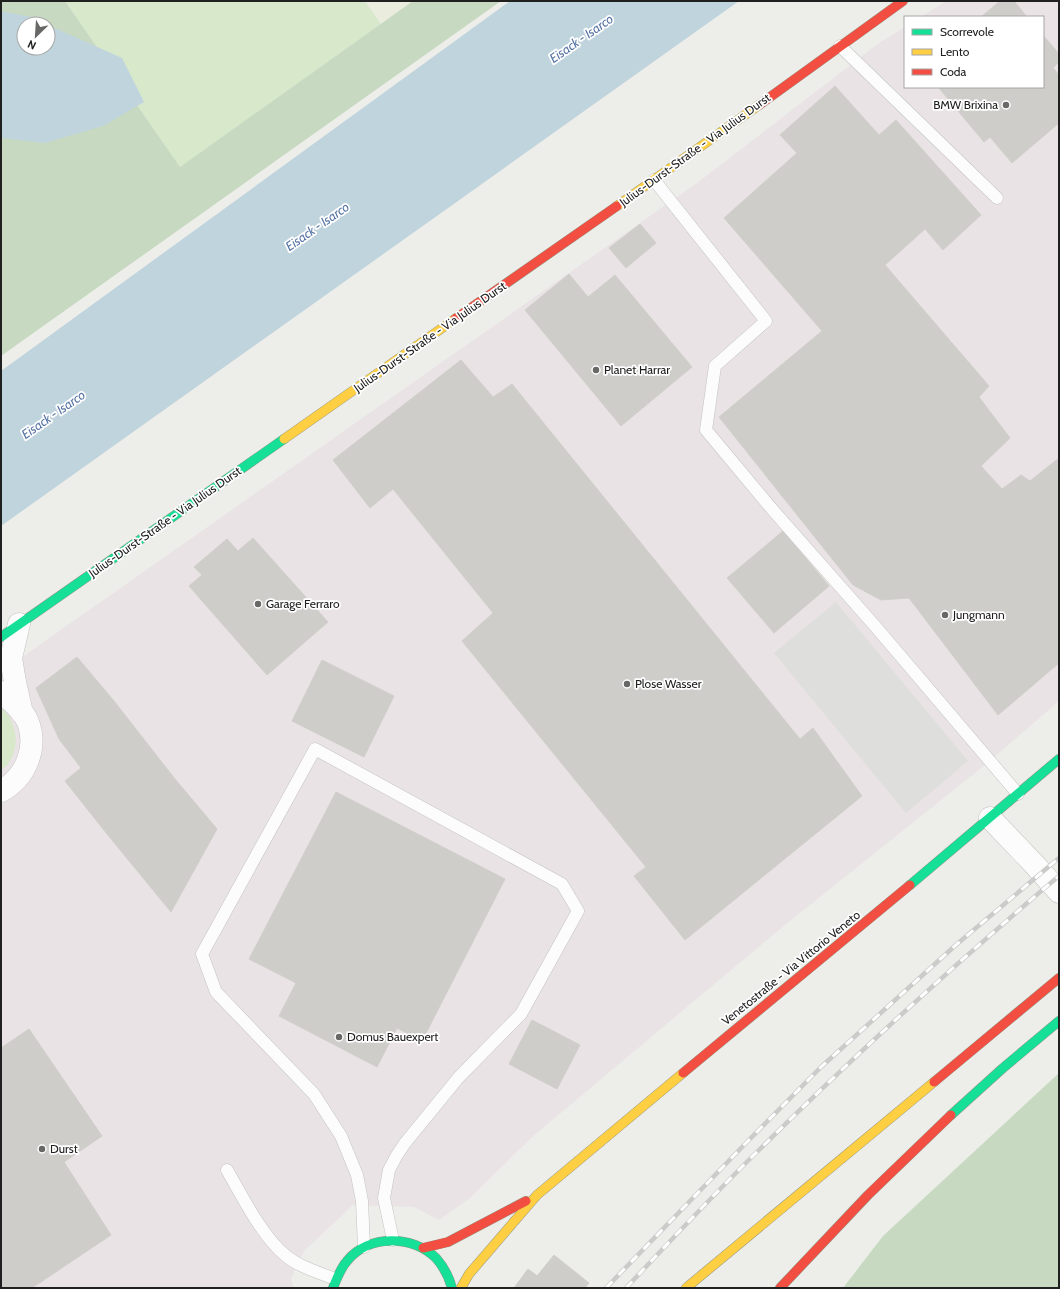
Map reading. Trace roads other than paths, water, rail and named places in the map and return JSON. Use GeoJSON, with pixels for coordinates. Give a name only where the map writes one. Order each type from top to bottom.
{"type":"FeatureCollection","features":[{"type":"Feature","properties":{"kind":"main road","name":"Julius-Durst-Straße - Via Julius Durst"},"geometry":{"type":"LineString","coordinates":[[1,637],[654,180],[903,1]]}},
{"type":"Feature","properties":{"kind":"main road","name":"Venetostraße - Via Vittorio Veneto"},"geometry":{"type":"LineString","coordinates":[[461,1288],[469,1274],[538,1195],[771,999],[928,871],[1059,759]]}},
{"type":"Feature","properties":{"kind":"main road"},"geometry":{"type":"LineString","coordinates":[[686,1288],[1059,978]]}},
{"type":"Feature","properties":{"kind":"main road"},"geometry":{"type":"LineString","coordinates":[[780,1288],[842,1221],[929,1135],[1013,1058],[1059,1020]]}},
{"type":"Feature","properties":{"kind":"main road","name":"Venetostraße - Via Vittorio Veneto"},"geometry":{"type":"LineString","coordinates":[[423,1248],[448,1242],[538,1195]]}},
{"type":"Feature","properties":{"kind":"main road"},"geometry":{"type":"LineString","coordinates":[[334,1284],[342,1266],[352,1255],[364,1247],[378,1241],[393,1240],[408,1242],[423,1248],[440,1262],[450,1280],[452,1288]]}},
{"type":"Feature","properties":{"kind":"street"},"geometry":{"type":"LineString","coordinates":[[19,624],[12,658],[15,682],[23,714]]}},
{"type":"Feature","properties":{"kind":"street"},"geometry":{"type":"LineString","coordinates":[[1,692],[11,700],[23,714],[28,722],[31,739],[30,757],[22,773],[11,786],[1,791]]}},
{"type":"Feature","properties":{"kind":"street"},"geometry":{"type":"LineString","coordinates":[[990,818],[1059,892]]}},
{"type":"Feature","properties":{"kind":"lane"},"geometry":{"type":"LineString","coordinates":[[840,46],[997,198]]}},
{"type":"Feature","properties":{"kind":"lane"},"geometry":{"type":"LineString","coordinates":[[654,180],[766,321],[715,366],[706,430],[771,508],[875,626],[1018,794]]}},
{"type":"Feature","properties":{"kind":"lane"},"geometry":{"type":"LineString","coordinates":[[364,1247],[362,1201],[357,1175],[341,1136],[314,1094],[216,992],[202,954],[315,750],[562,884],[578,911],[521,1014],[459,1077],[405,1143],[397,1155],[389,1170],[384,1198],[393,1240]]}},
{"type":"Feature","properties":{"kind":"lane"},"geometry":{"type":"LineString","coordinates":[[227,1170],[247,1206],[281,1251],[302,1266],[334,1284]]}},
{"type":"Feature","properties":{"kind":"water","name":"Eisack - Isarco"},"geometry":{"type":"Polygon","coordinates":[[[510,1],[739,1],[1,526],[1,371],[510,1]]]}},
{"type":"Feature","properties":{"kind":"water"},"geometry":{"type":"Polygon","coordinates":[[[1,11],[26,16],[16,16],[16,56],[56,56],[56,29],[122,58],[144,102],[103,126],[45,143],[1,138],[1,11]]]}},
{"type":"Feature","properties":{"kind":"railway"},"geometry":{"type":"LineString","coordinates":[[606,1288],[821,1067],[957,944],[1059,858]]}},
{"type":"Feature","properties":{"kind":"railway"},"geometry":{"type":"LineString","coordinates":[[626,1288],[726,1183],[833,1078],[982,942],[1059,876]]}},
{"type":"Feature","properties":{"kind":"place","name":"BMW Brixina"},"geometry":{"type":"Point","coordinates":[1006,105]}},
{"type":"Feature","properties":{"kind":"place","name":"Planet Harrar"},"geometry":{"type":"Point","coordinates":[596,370]}},
{"type":"Feature","properties":{"kind":"place","name":"Garage Ferraro"},"geometry":{"type":"Point","coordinates":[258,604]}},
{"type":"Feature","properties":{"kind":"place","name":"Jungmann"},"geometry":{"type":"Point","coordinates":[945,615]}},
{"type":"Feature","properties":{"kind":"place","name":"Plose Wasser"},"geometry":{"type":"Point","coordinates":[627,684]}},
{"type":"Feature","properties":{"kind":"place","name":"Domus Bauexpert"},"geometry":{"type":"Point","coordinates":[339,1037]}},
{"type":"Feature","properties":{"kind":"place","name":"Durst"},"geometry":{"type":"Point","coordinates":[42,1149]}}]}
